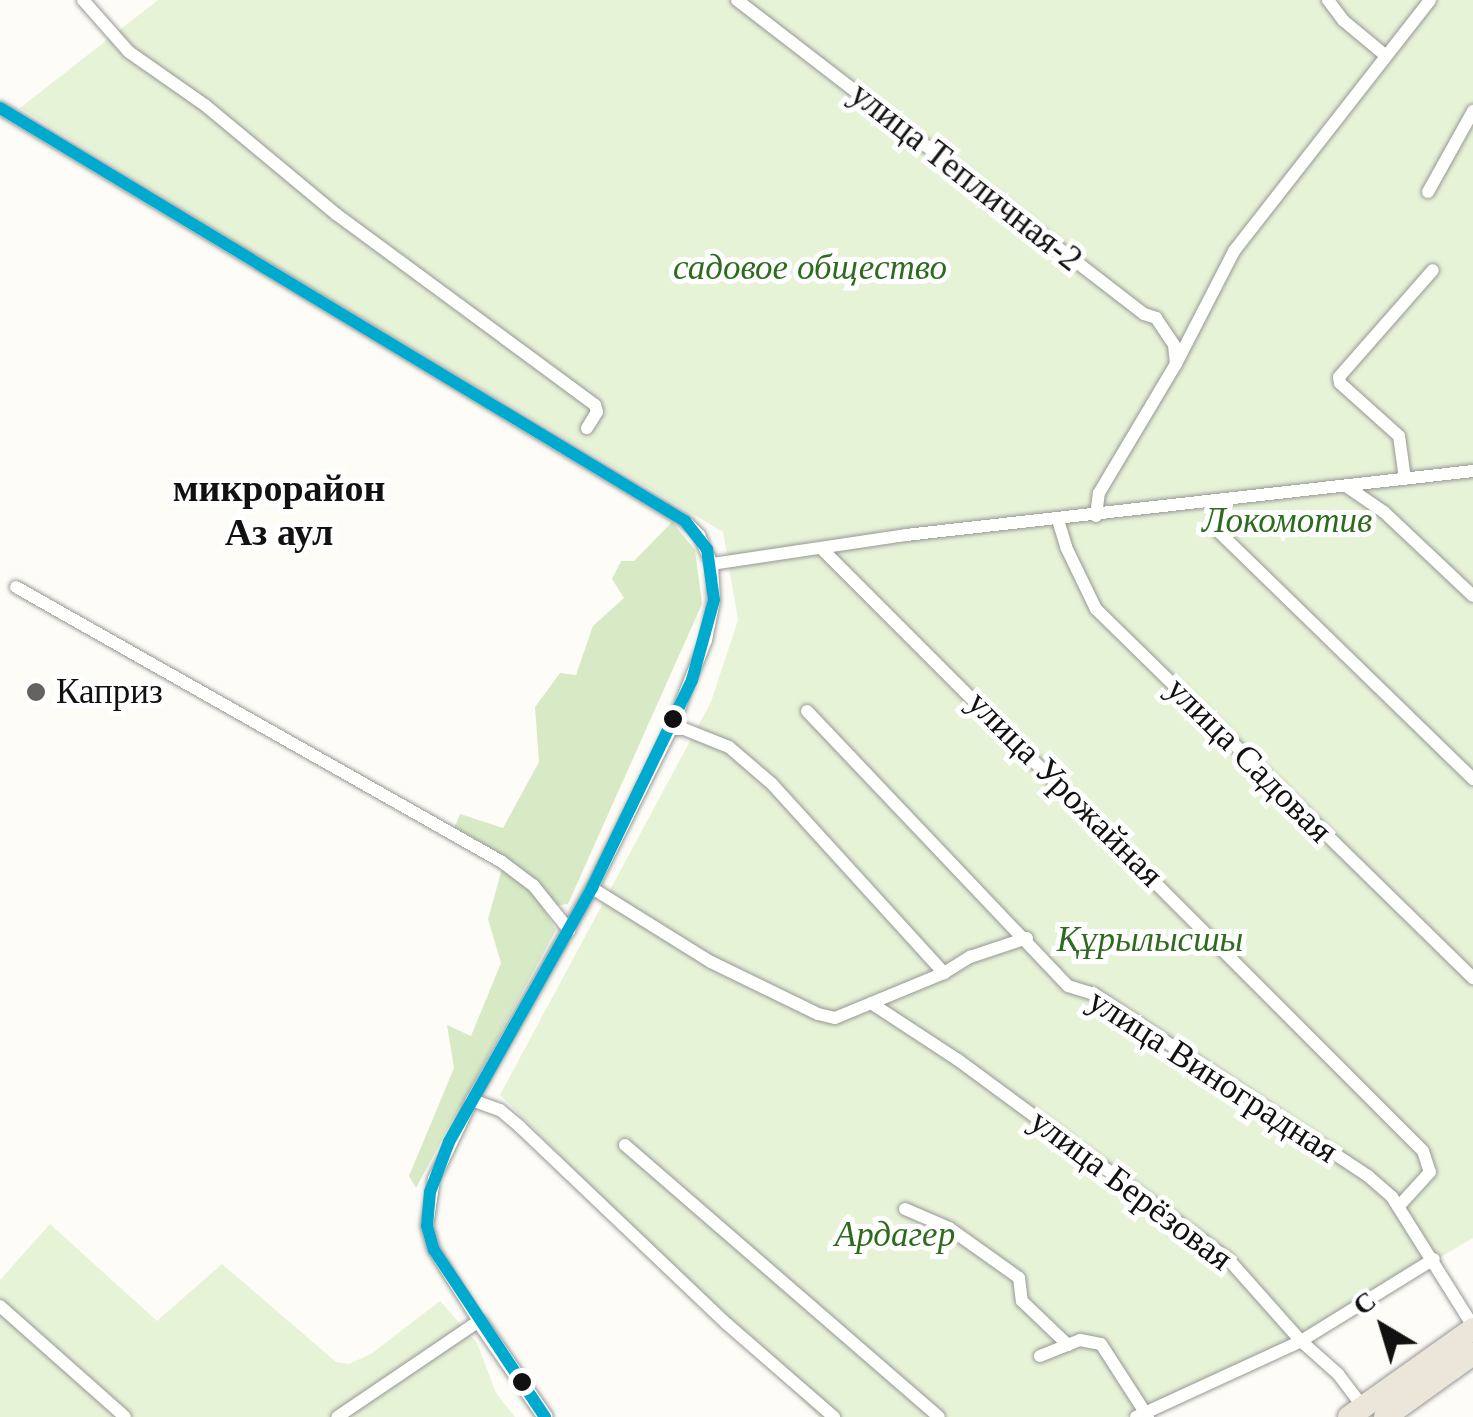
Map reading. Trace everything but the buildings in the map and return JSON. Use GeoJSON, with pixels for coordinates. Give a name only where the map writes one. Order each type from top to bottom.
{"type":"FeatureCollection","features":[{"type":"Feature","properties":{"kind":"highway"},"geometry":{"type":"LineString","coordinates":[[1356,1412],[1473,1328]]}},
{"type":"Feature","properties":{"kind":"highway"},"geometry":{"type":"LineString","coordinates":[[1385,1417],[1473,1354]]}},
{"type":"Feature","properties":{"kind":"street"},"geometry":{"type":"LineString","coordinates":[[83,0],[129,52],[206,106],[336,214],[595,405],[597,412],[587,428]]}},
{"type":"Feature","properties":{"kind":"street","name":"улица Тепличная-2"},"geometry":{"type":"LineString","coordinates":[[737,0],[1144,314],[1156,318],[1174,345],[1176,364]]}},
{"type":"Feature","properties":{"kind":"street"},"geometry":{"type":"LineString","coordinates":[[1328,0],[1344,21],[1385,55]]}},
{"type":"Feature","properties":{"kind":"street"},"geometry":{"type":"LineString","coordinates":[[1096,516],[1099,493],[1176,364],[1234,251],[1430,0]]}},
{"type":"Feature","properties":{"kind":"street"},"geometry":{"type":"LineString","coordinates":[[0,108],[685,521],[699,535],[712,564],[714,600],[706,640],[671,728],[592,888],[472,1100],[434,1179],[426,1226],[434,1250],[478,1321],[546,1417]]}},
{"type":"Feature","properties":{"kind":"street"},"geometry":{"type":"LineString","coordinates":[[1428,192],[1473,111]]}},
{"type":"Feature","properties":{"kind":"street"},"geometry":{"type":"LineString","coordinates":[[1405,479],[1399,436],[1340,382],[1339,376],[1433,270]]}},
{"type":"Feature","properties":{"kind":"street"},"geometry":{"type":"LineString","coordinates":[[712,564],[906,535],[1473,471]]}},
{"type":"Feature","properties":{"kind":"street"},"geometry":{"type":"LineString","coordinates":[[1346,486],[1384,512],[1473,596]]}},
{"type":"Feature","properties":{"kind":"street"},"geometry":{"type":"LineString","coordinates":[[1214,502],[1218,531],[1473,779]]}},
{"type":"Feature","properties":{"kind":"street","name":"улица Садовая"},"geometry":{"type":"LineString","coordinates":[[1058,520],[1066,547],[1096,609],[1473,978]]}},
{"type":"Feature","properties":{"kind":"street","name":"улица Урожайная"},"geometry":{"type":"LineString","coordinates":[[823,550],[1423,1151],[1430,1172],[1398,1207]]}},
{"type":"Feature","properties":{"kind":"street"},"geometry":{"type":"LineString","coordinates":[[16,586],[502,862],[532,885],[569,930]]}},
{"type":"Feature","properties":{"kind":"street","name":"улица Виноградная"},"geometry":{"type":"LineString","coordinates":[[807,711],[1027,938],[1068,986],[1094,994],[1368,1176],[1398,1207],[1434,1259],[1473,1328]]}},
{"type":"Feature","properties":{"kind":"street"},"geometry":{"type":"LineString","coordinates":[[671,728],[684,729],[729,747],[772,784],[944,973]]}},
{"type":"Feature","properties":{"kind":"street"},"geometry":{"type":"LineString","coordinates":[[592,888],[711,962],[818,1014],[836,1018],[944,973],[970,957],[1027,938]]}},
{"type":"Feature","properties":{"kind":"street","name":"улица Берёзовая"},"geometry":{"type":"LineString","coordinates":[[871,1003],[958,1060],[1228,1260],[1300,1341],[1338,1374],[1356,1412]]}},
{"type":"Feature","properties":{"kind":"street"},"geometry":{"type":"LineString","coordinates":[[472,1100],[500,1110],[520,1127],[827,1415]]}},
{"type":"Feature","properties":{"kind":"street"},"geometry":{"type":"LineString","coordinates":[[625,1145],[939,1417]]}},
{"type":"Feature","properties":{"kind":"street"},"geometry":{"type":"LineString","coordinates":[[905,1208],[948,1228],[1019,1278],[1022,1301],[1068,1345]]}},
{"type":"Feature","properties":{"kind":"street"},"geometry":{"type":"LineString","coordinates":[[1040,1356],[1080,1340],[1101,1344],[1143,1416],[1300,1341],[1434,1259]]}},
{"type":"Feature","properties":{"kind":"street"},"geometry":{"type":"LineString","coordinates":[[0,1306],[126,1417]]}},
{"type":"Feature","properties":{"kind":"street"},"geometry":{"type":"LineString","coordinates":[[338,1417],[478,1321]]}},
{"type":"Feature","properties":{"kind":"green space"},"geometry":{"type":"Polygon","coordinates":[[[158,0],[1473,0],[1473,1238],[1320,1328],[1126,1417],[819,1417],[500,1095],[711,702],[738,620],[723,532],[265,260],[20,108],[158,0]]]}},
{"type":"Feature","properties":{"kind":"green space"},"geometry":{"type":"Polygon","coordinates":[[[672,522],[695,550],[702,604],[568,904],[542,907],[556,930],[416,1188],[409,1176],[454,1068],[447,1025],[471,1036],[501,963],[488,919],[505,858],[453,831],[460,814],[503,828],[539,762],[535,707],[560,673],[576,675],[593,626],[624,598],[612,579],[621,561],[634,561],[672,522]]]}},
{"type":"Feature","properties":{"kind":"green space"},"geometry":{"type":"Polygon","coordinates":[[[50,1224],[157,1321],[222,1264],[336,1362],[349,1364],[371,1354],[440,1301],[477,1343],[496,1393],[515,1417],[0,1417],[0,1280],[50,1224]]]}},
{"type":"Feature","properties":{"kind":"transit line"},"geometry":{"type":"LineString","coordinates":[[0,108],[685,521],[707,549],[714,600],[692,680],[592,888],[449,1142],[430,1192],[427,1226],[434,1250],[545,1417]]}},
{"type":"Feature","properties":{"kind":"place","name":"Каприз"},"geometry":{"type":"Point","coordinates":[36,692]}},
{"type":"Feature","properties":{"kind":"district","name":"микрорайон Аз аул"},"geometry":{"type":"Point","coordinates":[279,511]}},
{"type":"Feature","properties":{"kind":"park label","name":"садовое общество"},"geometry":{"type":"Point","coordinates":[810,268]}},
{"type":"Feature","properties":{"kind":"park label","name":"Локомотив"},"geometry":{"type":"Point","coordinates":[1287,521]}},
{"type":"Feature","properties":{"kind":"park label","name":"Құрылысшы"},"geometry":{"type":"Point","coordinates":[1150,940]}},
{"type":"Feature","properties":{"kind":"park label","name":"Ардагер"},"geometry":{"type":"Point","coordinates":[895,1235]}}]}
